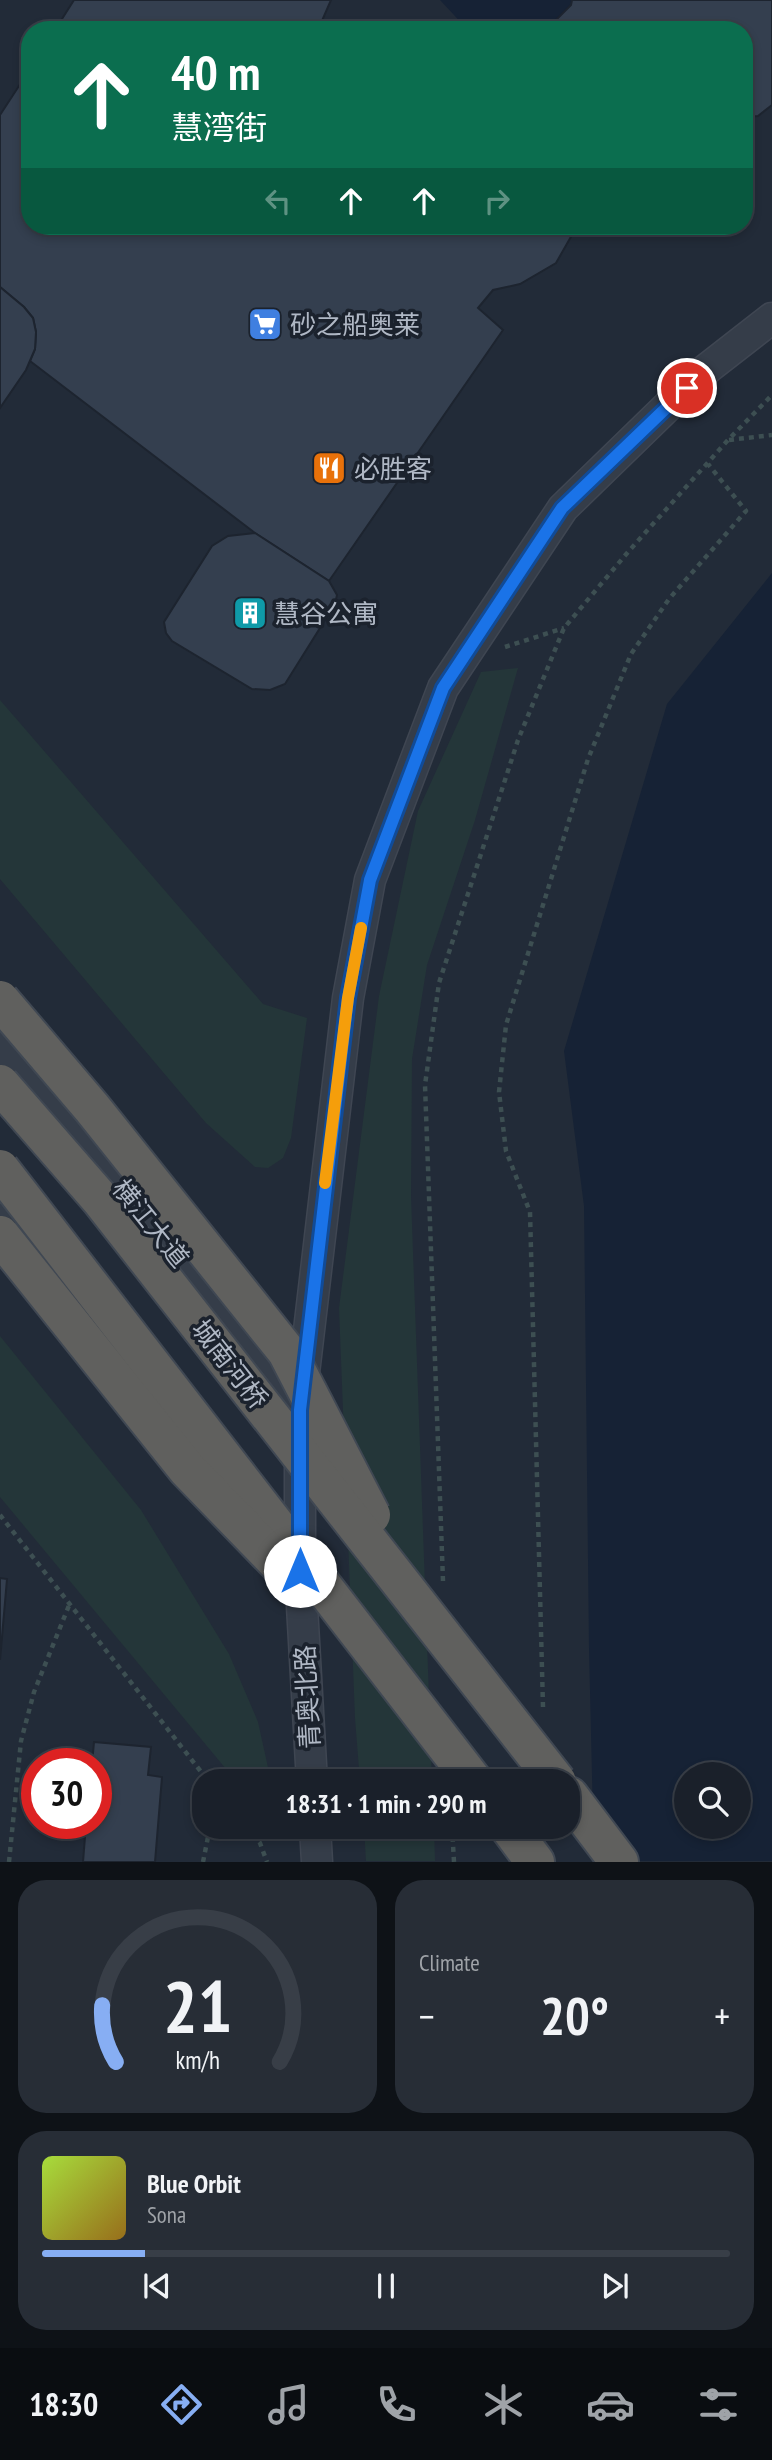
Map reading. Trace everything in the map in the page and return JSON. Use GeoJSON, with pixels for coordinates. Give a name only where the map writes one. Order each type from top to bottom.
{"type":"FeatureCollection","features":[{"type":"Feature","properties":{"kind":"highway"},"geometry":{"type":"LineString","coordinates":[[0,1000],[92,1108],[287,1352],[428,1591]]}},
{"type":"Feature","properties":{"kind":"highway","name":"城南河桥"},"geometry":{"type":"LineString","coordinates":[[0,1084],[101,1200],[428,1591],[548,1769]]}},
{"type":"Feature","properties":{"kind":"highway"},"geometry":{"type":"LineString","coordinates":[[0,1169],[464,1769]]}},
{"type":"Feature","properties":{"kind":"highway"},"geometry":{"type":"LineString","coordinates":[[0,1235],[187,1469],[412,1701]]}},
{"type":"Feature","properties":{"kind":"highway"},"geometry":{"type":"LineString","coordinates":[[580,1811],[619,1861]]}},
{"type":"Feature","properties":{"kind":"highway"},"geometry":{"type":"LineString","coordinates":[[518,1839],[535,1861]]}},
{"type":"Feature","properties":{"kind":"street","name":"青奥北路"},"geometry":{"type":"LineString","coordinates":[[311,1769],[300,1571],[300,1410],[348,998],[370,880],[443,688],[562,508],[704,371],[772,318]]}},
{"type":"Feature","properties":{"kind":"street","name":"横江大道"},"geometry":{"type":"LineString","coordinates":[[0,1038],[46,1091],[300,1410]]}},
{"type":"Feature","properties":{"kind":"street"},"geometry":{"type":"LineString","coordinates":[[0,1203],[109,1342],[300,1571]]}},
{"type":"Feature","properties":{"kind":"street"},"geometry":{"type":"LineString","coordinates":[[316,1839],[317,1861]]}},
{"type":"Feature","properties":{"kind":"path"},"geometry":{"type":"LineString","coordinates":[[428,1591],[425,1085],[439,983],[518,740],[564,628],[628,552],[772,395]]}},
{"type":"Feature","properties":{"kind":"path"},"geometry":{"type":"LineString","coordinates":[[728,440],[772,435]]}},
{"type":"Feature","properties":{"kind":"path"},"geometry":{"type":"LineString","coordinates":[[543,1712],[530,1212],[506,1151],[504,1139],[499,1092],[506,1025],[589,759],[631,654],[669,599],[746,511],[708,464]]}},
{"type":"Feature","properties":{"kind":"path"},"geometry":{"type":"LineString","coordinates":[[494,650],[564,628]]}},
{"type":"Feature","properties":{"kind":"path"},"geometry":{"type":"LineString","coordinates":[[0,1515],[199,1769]]}},
{"type":"Feature","properties":{"kind":"path"},"geometry":{"type":"LineString","coordinates":[[9,1861],[20,1741],[34,1692],[70,1603]]}},
{"type":"Feature","properties":{"kind":"path"},"geometry":{"type":"LineString","coordinates":[[203,1861],[208,1839]]}},
{"type":"Feature","properties":{"kind":"path"},"geometry":{"type":"LineString","coordinates":[[256,1839],[267,1861]]}},
{"type":"Feature","properties":{"kind":"path"},"geometry":{"type":"LineString","coordinates":[[453,1839],[454,1861]]}},
{"type":"Feature","properties":{"kind":"shaded area"},"geometry":{"type":"Polygon","coordinates":[[[518,668],[475,820],[427,965],[412,1059],[411,1196],[432,1769],[359,1769],[339,1308],[379,996],[418,811],[481,672],[518,668]]]}},
{"type":"Feature","properties":{"kind":"shaded area"},"geometry":{"type":"Polygon","coordinates":[[[0,700],[263,1004],[307,1018],[291,1138],[283,1158],[268,1168],[255,1167],[206,1123],[0,879],[0,700]]]}},
{"type":"Feature","properties":{"kind":"shaded area"},"geometry":{"type":"Polygon","coordinates":[[[0,1336],[141,1510],[229,1654],[258,1722],[268,1769],[226,1769],[0,1497],[0,1336]]]}},
{"type":"Feature","properties":{"kind":"shaded area"},"geometry":{"type":"Polygon","coordinates":[[[365,1839],[434,1839],[435,1861],[366,1861],[365,1839]]]}},
{"type":"Feature","properties":{"kind":"water"},"geometry":{"type":"Polygon","coordinates":[[[440,0],[572,0],[556,21],[460,21],[440,0]]]}},
{"type":"Feature","properties":{"kind":"water"},"geometry":{"type":"Polygon","coordinates":[[[772,573],[772,1861],[594,1861],[584,1206],[564,1051],[667,704],[772,573]]]}},
{"type":"Feature","properties":{"kind":"building"},"geometry":{"type":"Polygon","coordinates":[[[74,0],[331,0],[322,21],[61,21],[74,0]]]}},
{"type":"Feature","properties":{"kind":"building"},"geometry":{"type":"Polygon","coordinates":[[[572,0],[772,0],[772,105],[758,116],[753,116],[753,21],[555,21],[571,5],[572,0]]]}},
{"type":"Feature","properties":{"kind":"building","name":"砂之船奥莱"},"geometry":{"type":"Polygon","coordinates":[[[21,83],[21,235],[572,235],[556,263],[520,284],[493,290],[478,308],[503,330],[329,581],[255,533],[30,361],[35,349],[33,318],[0,287],[0,115],[21,83]]]}},
{"type":"Feature","properties":{"kind":"building"},"geometry":{"type":"Polygon","coordinates":[[[0,287],[33,318],[36,332],[35,349],[26,370],[0,408],[0,287]]]}},
{"type":"Feature","properties":{"kind":"building","name":"慧谷公寓"},"geometry":{"type":"Polygon","coordinates":[[[255,533],[329,581],[337,595],[335,604],[285,684],[270,690],[252,689],[172,641],[166,633],[164,622],[212,546],[228,536],[255,533]]]}},
{"type":"Feature","properties":{"kind":"building"},"geometry":{"type":"Polygon","coordinates":[[[0,1578],[7,1579],[0,1660],[0,1578]]]}},
{"type":"Feature","properties":{"kind":"building"},"geometry":{"type":"Polygon","coordinates":[[[94,1742],[151,1747],[148,1775],[162,1777],[155,1862],[83,1862],[85,1839],[112,1839],[112,1748],[93,1748],[94,1742]]]}},
{"type":"Feature","properties":{"kind":"slow traffic"},"geometry":{"type":"LineString","coordinates":[[325,1183],[348,998],[361,928]]}},
{"type":"Feature","properties":{"kind":"place","name":"砂之船奥莱"},"geometry":{"type":"Point","coordinates":[265,324]}},
{"type":"Feature","properties":{"kind":"place","name":"必胜客"},"geometry":{"type":"Point","coordinates":[329,468]}},
{"type":"Feature","properties":{"kind":"place","name":"慧谷公寓"},"geometry":{"type":"Point","coordinates":[250,613]}},
{"type":"Feature","properties":{"kind":"route"},"geometry":{"type":"LineString","coordinates":[[300,1571],[300,1410],[348,998],[370,880],[443,688],[562,508],[687,388]]}}]}
